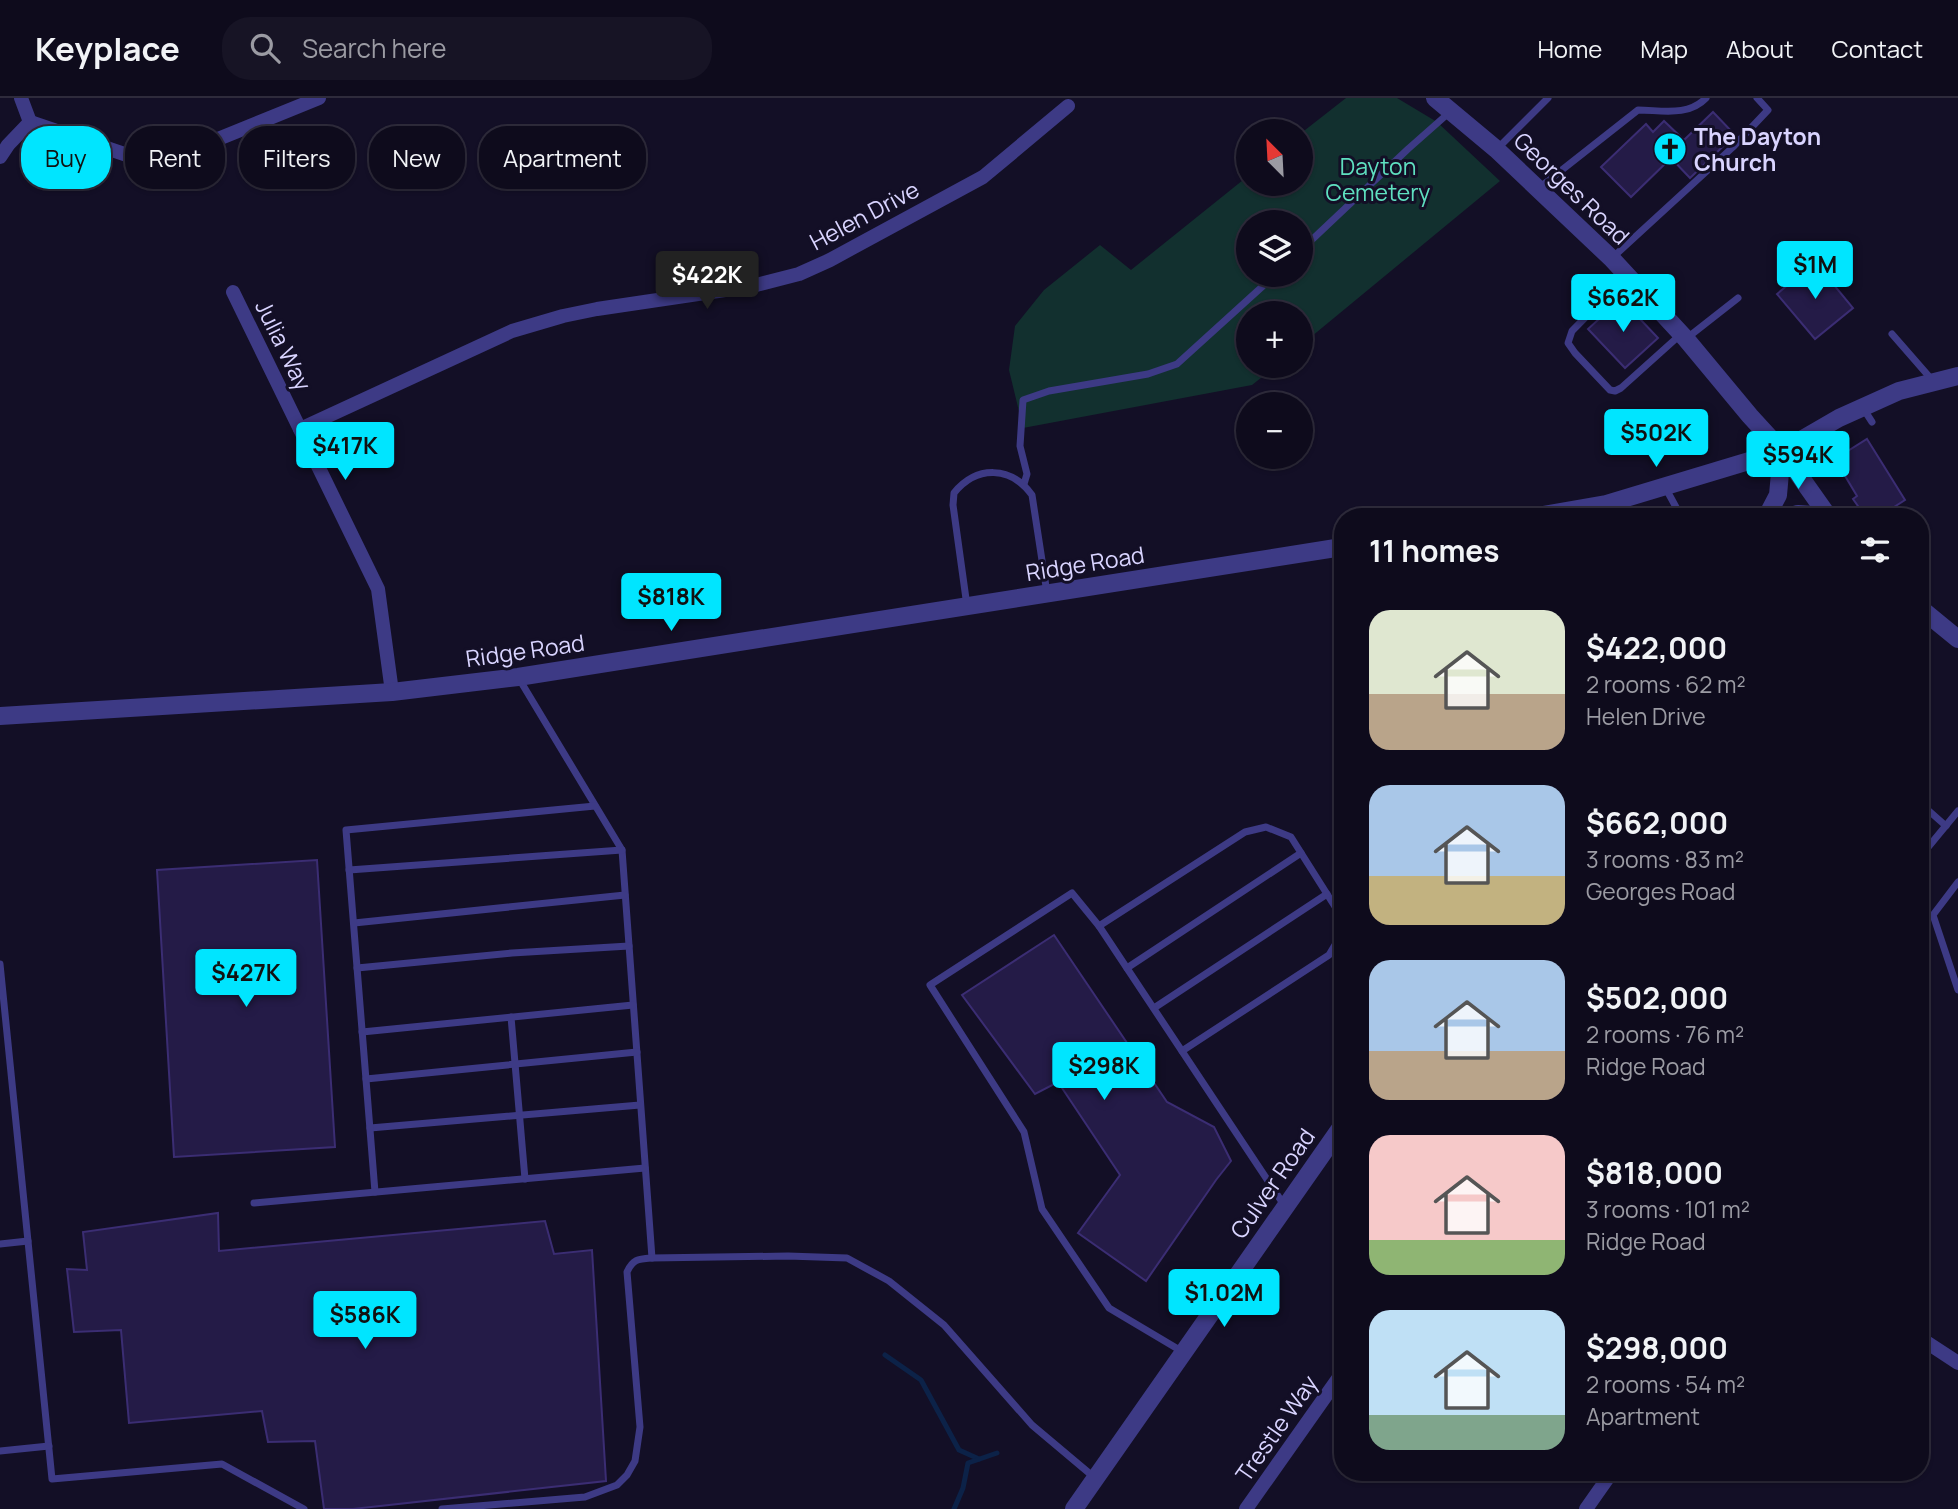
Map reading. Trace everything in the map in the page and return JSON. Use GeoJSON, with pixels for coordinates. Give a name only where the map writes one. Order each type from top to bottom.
{"type":"FeatureCollection","features":[{"type":"Feature","properties":{"kind":"street"},"geometry":{"type":"LineString","coordinates":[[21,98],[30,122]]}},
{"type":"Feature","properties":{"kind":"street"},"geometry":{"type":"LineString","coordinates":[[30,122],[130,156],[158,157],[186,152],[293,104],[319,98]]}},
{"type":"Feature","properties":{"kind":"street","name":"Georges Road"},"geometry":{"type":"LineString","coordinates":[[1435,98],[1496,149],[1611,258],[1684,336],[1782,451],[1822,508]]}},
{"type":"Feature","properties":{"kind":"street","name":"Helen Drive"},"geometry":{"type":"LineString","coordinates":[[300,429],[512,331],[597,309],[752,286],[799,274],[983,177],[1068,106]]}},
{"type":"Feature","properties":{"kind":"street"},"geometry":{"type":"LineString","coordinates":[[0,158],[8,145],[30,122]]}},
{"type":"Feature","properties":{"kind":"street","name":"Julia Way"},"geometry":{"type":"LineString","coordinates":[[233,292],[378,589],[392,692]]}},
{"type":"Feature","properties":{"kind":"street"},"geometry":{"type":"LineString","coordinates":[[1583,508],[1606,504],[1782,451],[1839,418],[1867,415],[1899,391],[1958,376]]}},
{"type":"Feature","properties":{"kind":"street"},"geometry":{"type":"LineString","coordinates":[[1771,508],[1778,495],[1782,451]]}},
{"type":"Feature","properties":{"kind":"street","name":"Ridge Road"},"geometry":{"type":"LineString","coordinates":[[0,716],[392,692],[518,677],[1334,549]]}},
{"type":"Feature","properties":{"kind":"street"},"geometry":{"type":"LineString","coordinates":[[1929,615],[1958,639]]}},
{"type":"Feature","properties":{"kind":"street","name":"Culver Road"},"geometry":{"type":"LineString","coordinates":[[1074,1509],[1334,1137]]}},
{"type":"Feature","properties":{"kind":"street"},"geometry":{"type":"LineString","coordinates":[[1929,1344],[1958,1363]]}},
{"type":"Feature","properties":{"kind":"street","name":"Trestle Way"},"geometry":{"type":"LineString","coordinates":[[1246,1509],[1334,1384]]}},
{"type":"Feature","properties":{"kind":"street"},"geometry":{"type":"LineString","coordinates":[[1586,1509],[1606,1481]]}},
{"type":"Feature","properties":{"kind":"lane"},"geometry":{"type":"LineString","coordinates":[[1496,149],[1548,98]]}},
{"type":"Feature","properties":{"kind":"lane"},"geometry":{"type":"LineString","coordinates":[[1539,189],[1638,110],[1684,111],[1701,104],[1706,98]]}},
{"type":"Feature","properties":{"kind":"lane"},"geometry":{"type":"LineString","coordinates":[[1611,258],[1733,147],[1768,110],[1756,98]]}},
{"type":"Feature","properties":{"kind":"lane"},"geometry":{"type":"LineString","coordinates":[[1313,239],[1452,111]]}},
{"type":"Feature","properties":{"kind":"lane"},"geometry":{"type":"LineString","coordinates":[[1627,275],[1572,331],[1569,343],[1574,354],[1610,390],[1615,391],[1621,387],[1684,336],[1738,298]]}},
{"type":"Feature","properties":{"kind":"lane"},"geometry":{"type":"LineString","coordinates":[[1024,484],[1027,474],[1020,446],[1023,400],[1049,391],[1148,374],[1177,364],[1262,287]]}},
{"type":"Feature","properties":{"kind":"lane"},"geometry":{"type":"LineString","coordinates":[[1892,334],[1934,382]]}},
{"type":"Feature","properties":{"kind":"lane"},"geometry":{"type":"LineString","coordinates":[[967,606],[953,505],[954,493],[970,479],[982,474],[1008,474],[1024,484],[1032,495],[1047,594]]}},
{"type":"Feature","properties":{"kind":"lane"},"geometry":{"type":"LineString","coordinates":[[1664,487],[1676,508]]}},
{"type":"Feature","properties":{"kind":"lane"},"geometry":{"type":"LineString","coordinates":[[518,677],[622,850],[652,1258]]}},
{"type":"Feature","properties":{"kind":"lane"},"geometry":{"type":"LineString","coordinates":[[375,1192],[346,830],[595,806]]}},
{"type":"Feature","properties":{"kind":"lane"},"geometry":{"type":"LineString","coordinates":[[1929,811],[1946,826]]}},
{"type":"Feature","properties":{"kind":"lane"},"geometry":{"type":"LineString","coordinates":[[1929,846],[1958,811]]}},
{"type":"Feature","properties":{"kind":"lane"},"geometry":{"type":"LineString","coordinates":[[1099,926],[1245,832],[1266,827],[1291,837],[1334,904]]}},
{"type":"Feature","properties":{"kind":"lane"},"geometry":{"type":"LineString","coordinates":[[349,870],[622,850]]}},
{"type":"Feature","properties":{"kind":"lane"},"geometry":{"type":"LineString","coordinates":[[1128,968],[1301,853]]}},
{"type":"Feature","properties":{"kind":"lane"},"geometry":{"type":"LineString","coordinates":[[1958,882],[1933,915],[1958,990]]}},
{"type":"Feature","properties":{"kind":"lane"},"geometry":{"type":"LineString","coordinates":[[1184,1352],[1109,1308],[1042,1209],[1024,1132],[930,985],[1072,892],[1128,968],[1285,1207]]}},
{"type":"Feature","properties":{"kind":"lane"},"geometry":{"type":"LineString","coordinates":[[1154,1008],[1327,894]]}},
{"type":"Feature","properties":{"kind":"lane"},"geometry":{"type":"LineString","coordinates":[[354,923],[625,895]]}},
{"type":"Feature","properties":{"kind":"lane"},"geometry":{"type":"LineString","coordinates":[[357,968],[512,953],[629,946]]}},
{"type":"Feature","properties":{"kind":"lane"},"geometry":{"type":"LineString","coordinates":[[1182,1051],[1329,955],[1334,947]]}},
{"type":"Feature","properties":{"kind":"lane"},"geometry":{"type":"LineString","coordinates":[[1951,968],[1958,962]]}},
{"type":"Feature","properties":{"kind":"lane"},"geometry":{"type":"LineString","coordinates":[[0,964],[2,1017],[52,1479],[222,1464],[304,1509]]}},
{"type":"Feature","properties":{"kind":"lane"},"geometry":{"type":"LineString","coordinates":[[362,1032],[633,1005]]}},
{"type":"Feature","properties":{"kind":"lane"},"geometry":{"type":"LineString","coordinates":[[512,1017],[525,1179]]}},
{"type":"Feature","properties":{"kind":"lane"},"geometry":{"type":"LineString","coordinates":[[366,1079],[637,1052]]}},
{"type":"Feature","properties":{"kind":"lane"},"geometry":{"type":"LineString","coordinates":[[370,1128],[640,1105]]}},
{"type":"Feature","properties":{"kind":"lane"},"geometry":{"type":"LineString","coordinates":[[254,1203],[645,1168]]}},
{"type":"Feature","properties":{"kind":"lane"},"geometry":{"type":"LineString","coordinates":[[0,1244],[28,1241]]}},
{"type":"Feature","properties":{"kind":"lane"},"geometry":{"type":"LineString","coordinates":[[442,1509],[585,1497],[617,1485],[627,1475],[635,1461],[640,1427],[627,1272],[631,1264],[638,1259],[652,1258],[847,1258],[889,1281],[944,1325],[1032,1425],[1096,1478]]}},
{"type":"Feature","properties":{"kind":"lane"},"geometry":{"type":"LineString","coordinates":[[0,1451],[49,1446]]}},
{"type":"Feature","properties":{"kind":"green space","name":"Dayton Cemetery"},"geometry":{"type":"Polygon","coordinates":[[[1346,98],[1397,98],[1437,122],[1500,181],[1313,335],[1313,301],[1236,301],[1236,378],[1261,378],[1252,385],[1023,428],[1009,370],[1015,326],[1044,290],[1100,245],[1131,270],[1236,186],[1236,196],[1313,196],[1313,124],[1346,98]]]}},
{"type":"Feature","properties":{"kind":"building","name":"The Dayton Church"},"geometry":{"type":"Polygon","coordinates":[[[1713,112],[1735,135],[1690,178],[1671,158],[1631,197],[1601,167],[1646,124],[1653,132],[1664,121],[1684,140],[1713,112]]]}},
{"type":"Feature","properties":{"kind":"building"},"geometry":{"type":"Polygon","coordinates":[[[1815,262],[1853,308],[1815,339],[1777,294],[1815,262]]]}},
{"type":"Feature","properties":{"kind":"building"},"geometry":{"type":"Polygon","coordinates":[[[1621,299],[1658,338],[1625,368],[1588,329],[1621,299]]]}},
{"type":"Feature","properties":{"kind":"building"},"geometry":{"type":"Polygon","coordinates":[[[1867,439],[1905,500],[1892,508],[1859,508],[1853,499],[1857,496],[1835,459],[1867,439]]]}},
{"type":"Feature","properties":{"kind":"building"},"geometry":{"type":"Polygon","coordinates":[[[317,860],[335,1147],[174,1157],[157,870],[317,860]]]}},
{"type":"Feature","properties":{"kind":"building"},"geometry":{"type":"Polygon","coordinates":[[[1054,935],[1167,1102],[1214,1127],[1231,1161],[1146,1281],[1078,1233],[1120,1175],[1058,1082],[1035,1094],[962,995],[1054,935]]]}},
{"type":"Feature","properties":{"kind":"building"},"geometry":{"type":"Polygon","coordinates":[[[218,1213],[219,1251],[545,1221],[554,1254],[592,1250],[606,1481],[353,1509],[324,1509],[315,1441],[268,1442],[262,1411],[129,1423],[121,1330],[74,1332],[67,1269],[87,1270],[83,1232],[218,1213]]]}},
{"type":"Feature","properties":{"kind":"waterway"},"geometry":{"type":"LineString","coordinates":[[885,1355],[921,1380],[959,1450],[979,1459]]}},
{"type":"Feature","properties":{"kind":"waterway"},"geometry":{"type":"LineString","coordinates":[[954,1509],[963,1488],[968,1463],[997,1453]]}},
{"type":"Feature","properties":{"kind":"place","name":"The Dayton Church"},"geometry":{"type":"Point","coordinates":[1670,149]}}]}
